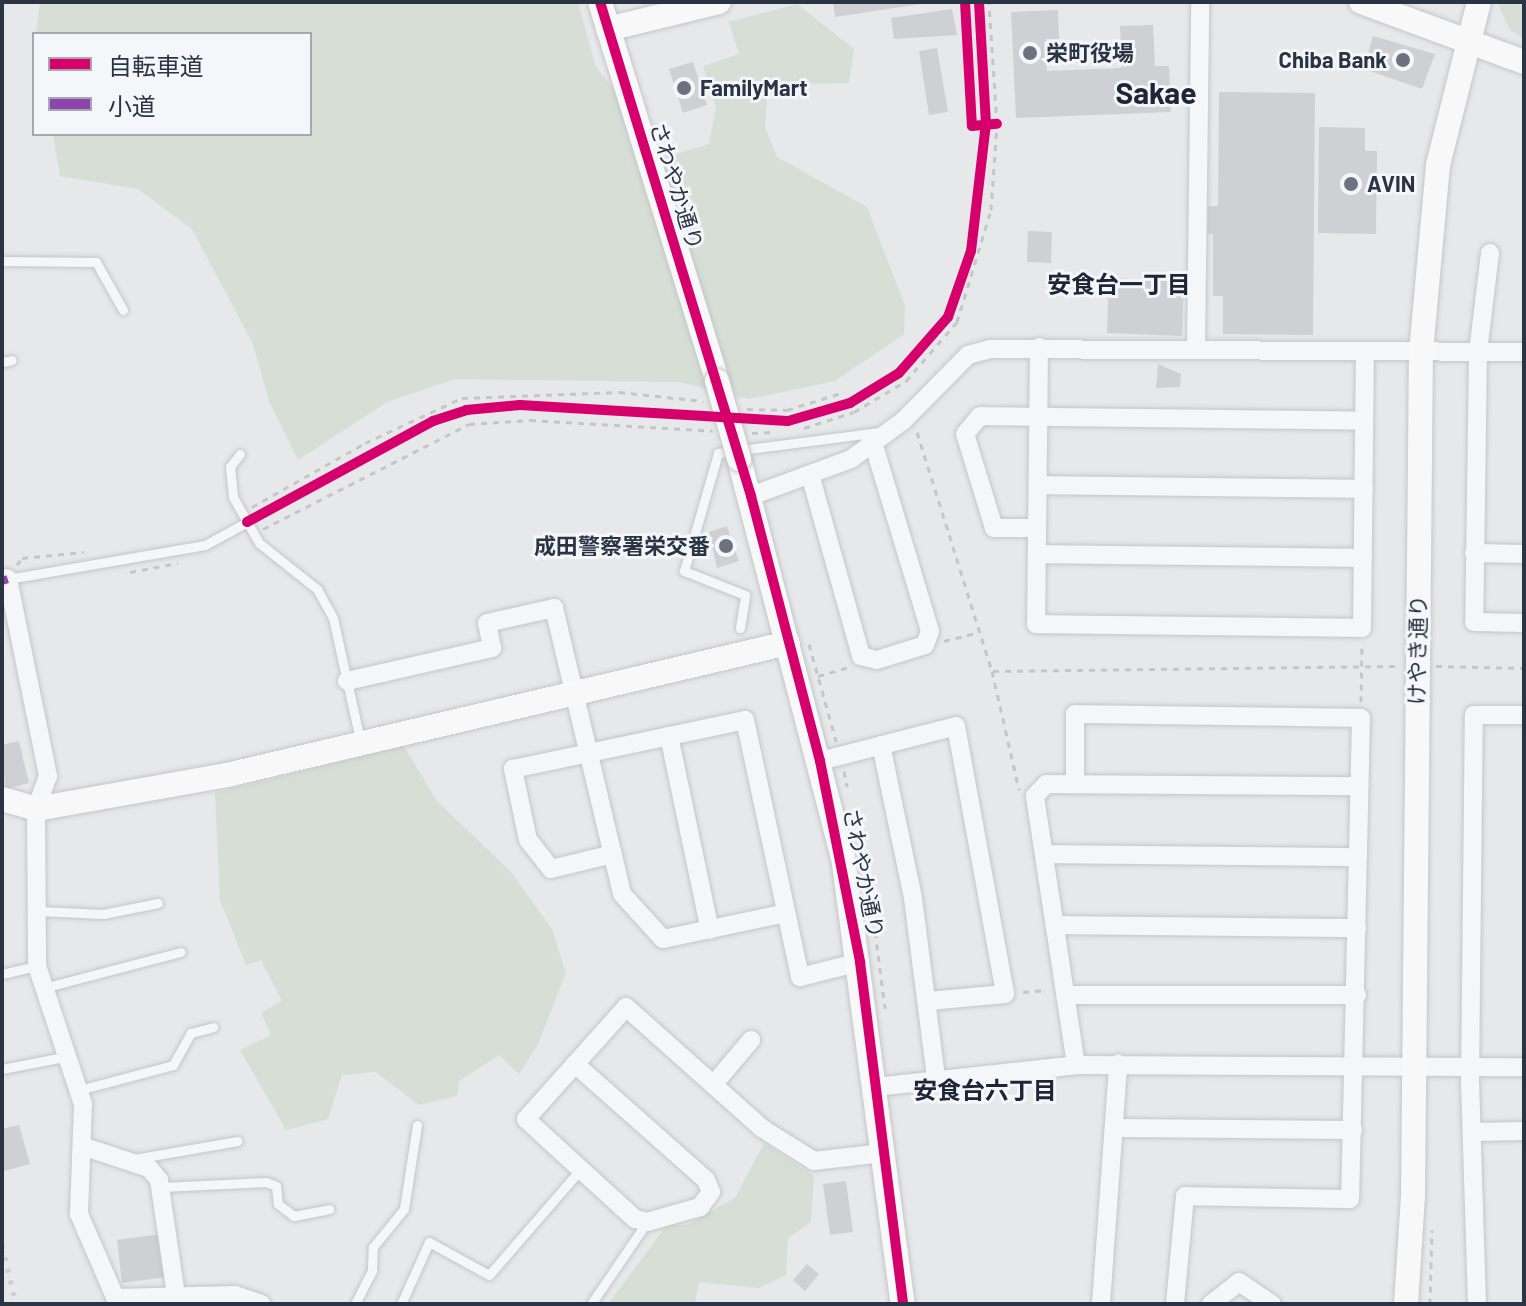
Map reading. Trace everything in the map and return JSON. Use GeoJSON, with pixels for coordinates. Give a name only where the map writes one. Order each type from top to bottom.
{"type":"FeatureCollection","features":[{"type":"Feature","properties":{"kind":"street","name":"さわやか通り"},"geometry":{"type":"LineString","coordinates":[[600,2],[712,391],[751,496],[820,761],[860,962],[903,1304]]}},
{"type":"Feature","properties":{"kind":"street"},"geometry":{"type":"LineString","coordinates":[[608,29],[719,2]]}},
{"type":"Feature","properties":{"kind":"street"},"geometry":{"type":"LineString","coordinates":[[1196,349],[1200,2]]}},
{"type":"Feature","properties":{"kind":"street"},"geometry":{"type":"LineString","coordinates":[[1361,2],[1467,36],[1524,62]]}},
{"type":"Feature","properties":{"kind":"street","name":"けやき通り"},"geometry":{"type":"LineString","coordinates":[[1406,1304],[1421,352],[1438,165],[1467,36],[1479,2]]}},
{"type":"Feature","properties":{"kind":"street"},"geometry":{"type":"LineString","coordinates":[[1490,253],[1478,352],[1474,622],[1524,623]]}},
{"type":"Feature","properties":{"kind":"street"},"geometry":{"type":"LineString","coordinates":[[1039,347],[1036,624],[1362,628],[1365,351]]}},
{"type":"Feature","properties":{"kind":"street"},"geometry":{"type":"LineString","coordinates":[[751,496],[811,478],[874,445],[911,413],[968,355],[1039,347],[1524,352]]}},
{"type":"Feature","properties":{"kind":"street"},"geometry":{"type":"LineString","coordinates":[[1037,528],[994,528],[965,434],[980,416],[1364,421]]}},
{"type":"Feature","properties":{"kind":"street"},"geometry":{"type":"LineString","coordinates":[[811,478],[861,656],[868,661],[925,645],[930,631],[874,445]]}},
{"type":"Feature","properties":{"kind":"street"},"geometry":{"type":"LineString","coordinates":[[1038,485],[1364,489]]}},
{"type":"Feature","properties":{"kind":"street"},"geometry":{"type":"LineString","coordinates":[[1474,553],[1524,554]]}},
{"type":"Feature","properties":{"kind":"street"},"geometry":{"type":"LineString","coordinates":[[1037,554],[1363,558]]}},
{"type":"Feature","properties":{"kind":"street"},"geometry":{"type":"LineString","coordinates":[[5,579],[48,776],[36,809],[37,966],[47,987],[79,1090],[82,1146],[79,1214],[117,1301],[176,1295],[235,1295],[261,1304]]}},
{"type":"Feature","properties":{"kind":"street"},"geometry":{"type":"LineString","coordinates":[[347,681],[492,648],[487,623],[554,608],[622,894],[663,939],[786,913]]}},
{"type":"Feature","properties":{"kind":"street"},"geometry":{"type":"LineString","coordinates":[[2,799],[36,809],[361,744],[788,643]]}},
{"type":"Feature","properties":{"kind":"street"},"geometry":{"type":"LineString","coordinates":[[1075,784],[1075,714],[1361,718],[1357,1065],[1350,1199],[1185,1196],[1175,1304]]}},
{"type":"Feature","properties":{"kind":"street"},"geometry":{"type":"LineString","coordinates":[[1477,1304],[1470,1068],[1474,715],[1524,715]]}},
{"type":"Feature","properties":{"kind":"street"},"geometry":{"type":"LineString","coordinates":[[613,854],[551,869],[528,840],[513,769],[745,720],[800,977],[860,962]]}},
{"type":"Feature","properties":{"kind":"street"},"geometry":{"type":"LineString","coordinates":[[820,761],[956,726],[1005,994],[928,1001]]}},
{"type":"Feature","properties":{"kind":"street"},"geometry":{"type":"LineString","coordinates":[[669,736],[710,930]]}},
{"type":"Feature","properties":{"kind":"street"},"geometry":{"type":"LineString","coordinates":[[881,745],[928,1001],[936,1078]]}},
{"type":"Feature","properties":{"kind":"street"},"geometry":{"type":"LineString","coordinates":[[1076,1065],[1057,997],[1059,925],[1035,796],[1046,784],[1358,786]]}},
{"type":"Feature","properties":{"kind":"street"},"geometry":{"type":"LineString","coordinates":[[1046,854],[1358,857]]}},
{"type":"Feature","properties":{"kind":"street"},"geometry":{"type":"LineString","coordinates":[[1059,925],[1357,928]]}},
{"type":"Feature","properties":{"kind":"street"},"geometry":{"type":"LineString","coordinates":[[1057,997],[1357,995]]}},
{"type":"Feature","properties":{"kind":"street"},"geometry":{"type":"LineString","coordinates":[[575,1064],[706,1180],[711,1192],[700,1207],[647,1222],[635,1219],[526,1119],[575,1064],[626,1007],[763,1129],[814,1161],[883,1153]]}},
{"type":"Feature","properties":{"kind":"street"},"geometry":{"type":"LineString","coordinates":[[713,1085],[751,1040]]}},
{"type":"Feature","properties":{"kind":"street"},"geometry":{"type":"LineString","coordinates":[[1101,1304],[1118,1128],[1118,1064]]}},
{"type":"Feature","properties":{"kind":"street"},"geometry":{"type":"LineString","coordinates":[[875,1087],[1076,1065],[1524,1067]]}},
{"type":"Feature","properties":{"kind":"street"},"geometry":{"type":"LineString","coordinates":[[1118,1128],[1353,1130]]}},
{"type":"Feature","properties":{"kind":"street"},"geometry":{"type":"LineString","coordinates":[[1472,1132],[1524,1131]]}},
{"type":"Feature","properties":{"kind":"street"},"geometry":{"type":"LineString","coordinates":[[82,1146],[149,1168],[162,1187],[176,1295]]}},
{"type":"Feature","properties":{"kind":"street"},"geometry":{"type":"LineString","coordinates":[[1211,1304],[1239,1282],[1272,1304]]}},
{"type":"Feature","properties":{"kind":"lane"},"geometry":{"type":"LineString","coordinates":[[2,261],[96,262],[123,310]]}},
{"type":"Feature","properties":{"kind":"lane"},"geometry":{"type":"LineString","coordinates":[[740,628],[745,595],[684,571],[718,453],[863,429],[891,431]]}},
{"type":"Feature","properties":{"kind":"lane"},"geometry":{"type":"LineString","coordinates":[[240,454],[228,480],[253,534],[317,589],[333,618],[361,744]]}},
{"type":"Feature","properties":{"kind":"lane"},"geometry":{"type":"LineString","coordinates":[[5,579],[205,545],[244,518]]}},
{"type":"Feature","properties":{"kind":"lane"},"geometry":{"type":"LineString","coordinates":[[38,911],[103,914],[158,903]]}},
{"type":"Feature","properties":{"kind":"lane"},"geometry":{"type":"LineString","coordinates":[[47,987],[180,952]]}},
{"type":"Feature","properties":{"kind":"lane"},"geometry":{"type":"LineString","coordinates":[[2,974],[37,966]]}},
{"type":"Feature","properties":{"kind":"lane"},"geometry":{"type":"LineString","coordinates":[[79,1090],[173,1065],[191,1033],[213,1027]]}},
{"type":"Feature","properties":{"kind":"lane"},"geometry":{"type":"LineString","coordinates":[[2,1069],[70,1055]]}},
{"type":"Feature","properties":{"kind":"lane"},"geometry":{"type":"LineString","coordinates":[[355,1304],[372,1270],[373,1247],[404,1209],[417,1125]]}},
{"type":"Feature","properties":{"kind":"lane"},"geometry":{"type":"LineString","coordinates":[[129,1160],[237,1141]]}},
{"type":"Feature","properties":{"kind":"lane"},"geometry":{"type":"LineString","coordinates":[[401,1304],[429,1242],[489,1275],[580,1170]]}},
{"type":"Feature","properties":{"kind":"lane"},"geometry":{"type":"LineString","coordinates":[[162,1187],[266,1182],[276,1186],[278,1204],[294,1216],[329,1209]]}},
{"type":"Feature","properties":{"kind":"lane"},"geometry":{"type":"LineString","coordinates":[[591,1304],[647,1222]]}},
{"type":"Feature","properties":{"kind":"path"},"geometry":{"type":"LineString","coordinates":[[738,421],[788,421],[850,403],[899,373],[948,317],[980,209],[986,124],[979,2]]}},
{"type":"Feature","properties":{"kind":"path"},"geometry":{"type":"LineString","coordinates":[[801,429],[854,412],[906,381],[957,322],[974,282],[991,210],[997,124],[989,2]]}},
{"type":"Feature","properties":{"kind":"path"},"geometry":{"type":"LineString","coordinates":[[244,518],[365,443],[462,398],[712,391]]}},
{"type":"Feature","properties":{"kind":"path"},"geometry":{"type":"LineString","coordinates":[[737,407],[787,410],[844,392]]}},
{"type":"Feature","properties":{"kind":"path"},"geometry":{"type":"LineString","coordinates":[[244,518],[433,421],[466,410],[591,408]]}},
{"type":"Feature","properties":{"kind":"path"},"geometry":{"type":"LineString","coordinates":[[672,412],[725,419]]}},
{"type":"Feature","properties":{"kind":"path"},"geometry":{"type":"LineString","coordinates":[[911,413],[992,671],[1021,801]]}},
{"type":"Feature","properties":{"kind":"path"},"geometry":{"type":"LineString","coordinates":[[253,534],[469,424],[603,422],[722,431]]}},
{"type":"Feature","properties":{"kind":"path"},"geometry":{"type":"LineString","coordinates":[[749,434],[776,432]]}},
{"type":"Feature","properties":{"kind":"path"},"geometry":{"type":"LineString","coordinates":[[5,579],[22,558],[91,552]]}},
{"type":"Feature","properties":{"kind":"path"},"geometry":{"type":"LineString","coordinates":[[125,573],[182,562]]}},
{"type":"Feature","properties":{"kind":"path"},"geometry":{"type":"LineString","coordinates":[[1361,718],[1362,628]]}},
{"type":"Feature","properties":{"kind":"path"},"geometry":{"type":"LineString","coordinates":[[925,645],[980,632]]}},
{"type":"Feature","properties":{"kind":"path"},"geometry":{"type":"LineString","coordinates":[[799,682],[868,661]]}},
{"type":"Feature","properties":{"kind":"path"},"geometry":{"type":"LineString","coordinates":[[992,671],[1362,670],[1417,666],[1524,668]]}},
{"type":"Feature","properties":{"kind":"path"},"geometry":{"type":"LineString","coordinates":[[1005,994],[1057,997],[1049,976]]}},
{"type":"Feature","properties":{"kind":"shaded area"},"geometry":{"type":"Polygon","coordinates":[[[40,2],[578,2],[595,65],[666,157],[709,144],[716,107],[703,66],[739,54],[729,22],[797,4],[854,49],[849,83],[789,84],[767,97],[765,127],[777,157],[867,207],[905,306],[904,334],[835,381],[749,399],[679,382],[455,379],[387,402],[298,460],[269,401],[253,344],[192,229],[138,189],[60,176],[53,136],[312,136],[312,32],[36,32],[40,2]]]}},
{"type":"Feature","properties":{"kind":"shaded area"},"geometry":{"type":"Polygon","coordinates":[[[1497,2],[1524,2],[1524,39],[1510,30],[1497,2]]]}},
{"type":"Feature","properties":{"kind":"shaded area"},"geometry":{"type":"Polygon","coordinates":[[[404,746],[437,801],[511,872],[552,929],[566,973],[538,1044],[519,1074],[499,1055],[459,1081],[457,1096],[419,1105],[376,1072],[342,1075],[328,1119],[286,1130],[240,1050],[271,1035],[261,1013],[282,1001],[261,960],[246,965],[220,900],[215,793],[404,746]]]}},
{"type":"Feature","properties":{"kind":"shaded area"},"geometry":{"type":"Polygon","coordinates":[[[764,1143],[814,1176],[811,1222],[788,1238],[786,1275],[759,1288],[699,1282],[695,1304],[608,1304],[667,1225],[687,1225],[735,1198],[764,1143]]]}},
{"type":"Feature","properties":{"kind":"building"},"geometry":{"type":"Polygon","coordinates":[[[833,2],[921,2],[921,4],[835,17],[833,2]]]}},
{"type":"Feature","properties":{"kind":"building"},"geometry":{"type":"Polygon","coordinates":[[[952,9],[957,35],[894,39],[891,18],[952,9]]]}},
{"type":"Feature","properties":{"kind":"building","name":"栄町役場"},"geometry":{"type":"Polygon","coordinates":[[[1058,10],[1059,39],[1046,39],[1047,71],[1122,68],[1120,26],[1153,25],[1155,66],[1169,66],[1171,112],[1016,118],[1011,12],[1058,10]]]}},
{"type":"Feature","properties":{"kind":"building"},"geometry":{"type":"Polygon","coordinates":[[[1373,36],[1435,54],[1422,89],[1364,69],[1373,36]]]}},
{"type":"Feature","properties":{"kind":"building"},"geometry":{"type":"Polygon","coordinates":[[[937,48],[948,112],[929,115],[919,51],[937,48]]]}},
{"type":"Feature","properties":{"kind":"building"},"geometry":{"type":"Polygon","coordinates":[[[693,62],[707,105],[683,113],[669,69],[693,62]]]}},
{"type":"Feature","properties":{"kind":"building"},"geometry":{"type":"Polygon","coordinates":[[[1219,92],[1315,93],[1313,335],[1223,334],[1223,296],[1213,296],[1213,234],[1208,234],[1208,206],[1218,206],[1219,92]]]}},
{"type":"Feature","properties":{"kind":"building"},"geometry":{"type":"Polygon","coordinates":[[[1319,127],[1365,128],[1365,151],[1377,151],[1376,234],[1318,233],[1319,127]]]}},
{"type":"Feature","properties":{"kind":"building"},"geometry":{"type":"Polygon","coordinates":[[[1028,231],[1052,232],[1051,263],[1027,262],[1028,231]]]}},
{"type":"Feature","properties":{"kind":"building"},"geometry":{"type":"Polygon","coordinates":[[[1109,278],[1184,281],[1182,336],[1107,333],[1109,278]]]}},
{"type":"Feature","properties":{"kind":"building"},"geometry":{"type":"Polygon","coordinates":[[[1158,364],[1181,374],[1180,387],[1156,388],[1158,364]]]}},
{"type":"Feature","properties":{"kind":"building"},"geometry":{"type":"Polygon","coordinates":[[[727,526],[739,561],[717,568],[709,532],[727,526]]]}},
{"type":"Feature","properties":{"kind":"building"},"geometry":{"type":"Polygon","coordinates":[[[19,741],[29,783],[5,789],[2,745],[19,741]]]}},
{"type":"Feature","properties":{"kind":"building"},"geometry":{"type":"Polygon","coordinates":[[[19,1125],[30,1164],[4,1171],[2,1129],[19,1125]]]}},
{"type":"Feature","properties":{"kind":"building"},"geometry":{"type":"Polygon","coordinates":[[[846,1181],[853,1232],[830,1235],[823,1184],[846,1181]]]}},
{"type":"Feature","properties":{"kind":"building"},"geometry":{"type":"Polygon","coordinates":[[[161,1234],[166,1277],[122,1283],[117,1240],[161,1234]]]}},
{"type":"Feature","properties":{"kind":"building"},"geometry":{"type":"Polygon","coordinates":[[[807,1264],[819,1274],[805,1291],[793,1280],[807,1264]]]}},
{"type":"Feature","properties":{"kind":"railway"},"geometry":{"type":"LineString","coordinates":[[2,1245],[16,1304]]}},
{"type":"Feature","properties":{"kind":"marked path"},"geometry":{"type":"LineString","coordinates":[[2,581],[8,579]]}},
{"type":"Feature","properties":{"kind":"cycle path"},"geometry":{"type":"LineString","coordinates":[[600,2],[751,496],[820,761],[860,962],[903,1304]]}},
{"type":"Feature","properties":{"kind":"cycle path"},"geometry":{"type":"LineString","coordinates":[[965,2],[972,126],[997,124]]}},
{"type":"Feature","properties":{"kind":"cycle path"},"geometry":{"type":"LineString","coordinates":[[247,522],[433,421],[466,410],[520,405],[788,421],[850,403],[899,373],[948,317],[971,251],[986,124],[979,2]]}},
{"type":"Feature","properties":{"kind":"place","name":"栄町役場"},"geometry":{"type":"Point","coordinates":[1030,53]}},
{"type":"Feature","properties":{"kind":"place","name":"Chiba Bank"},"geometry":{"type":"Point","coordinates":[1403,60]}},
{"type":"Feature","properties":{"kind":"place","name":"FamilyMart"},"geometry":{"type":"Point","coordinates":[684,88]}},
{"type":"Feature","properties":{"kind":"place","name":"AVIN"},"geometry":{"type":"Point","coordinates":[1351,184]}},
{"type":"Feature","properties":{"kind":"place","name":"成田警察署栄交番"},"geometry":{"type":"Point","coordinates":[726,546]}},
{"type":"Feature","properties":{"kind":"district","name":"Sakae"},"geometry":{"type":"Point","coordinates":[1156,92]}},
{"type":"Feature","properties":{"kind":"district","name":"安食台一丁目"},"geometry":{"type":"Point","coordinates":[1119,284]}},
{"type":"Feature","properties":{"kind":"district","name":"安食台六丁目"},"geometry":{"type":"Point","coordinates":[985,1090]}}]}
